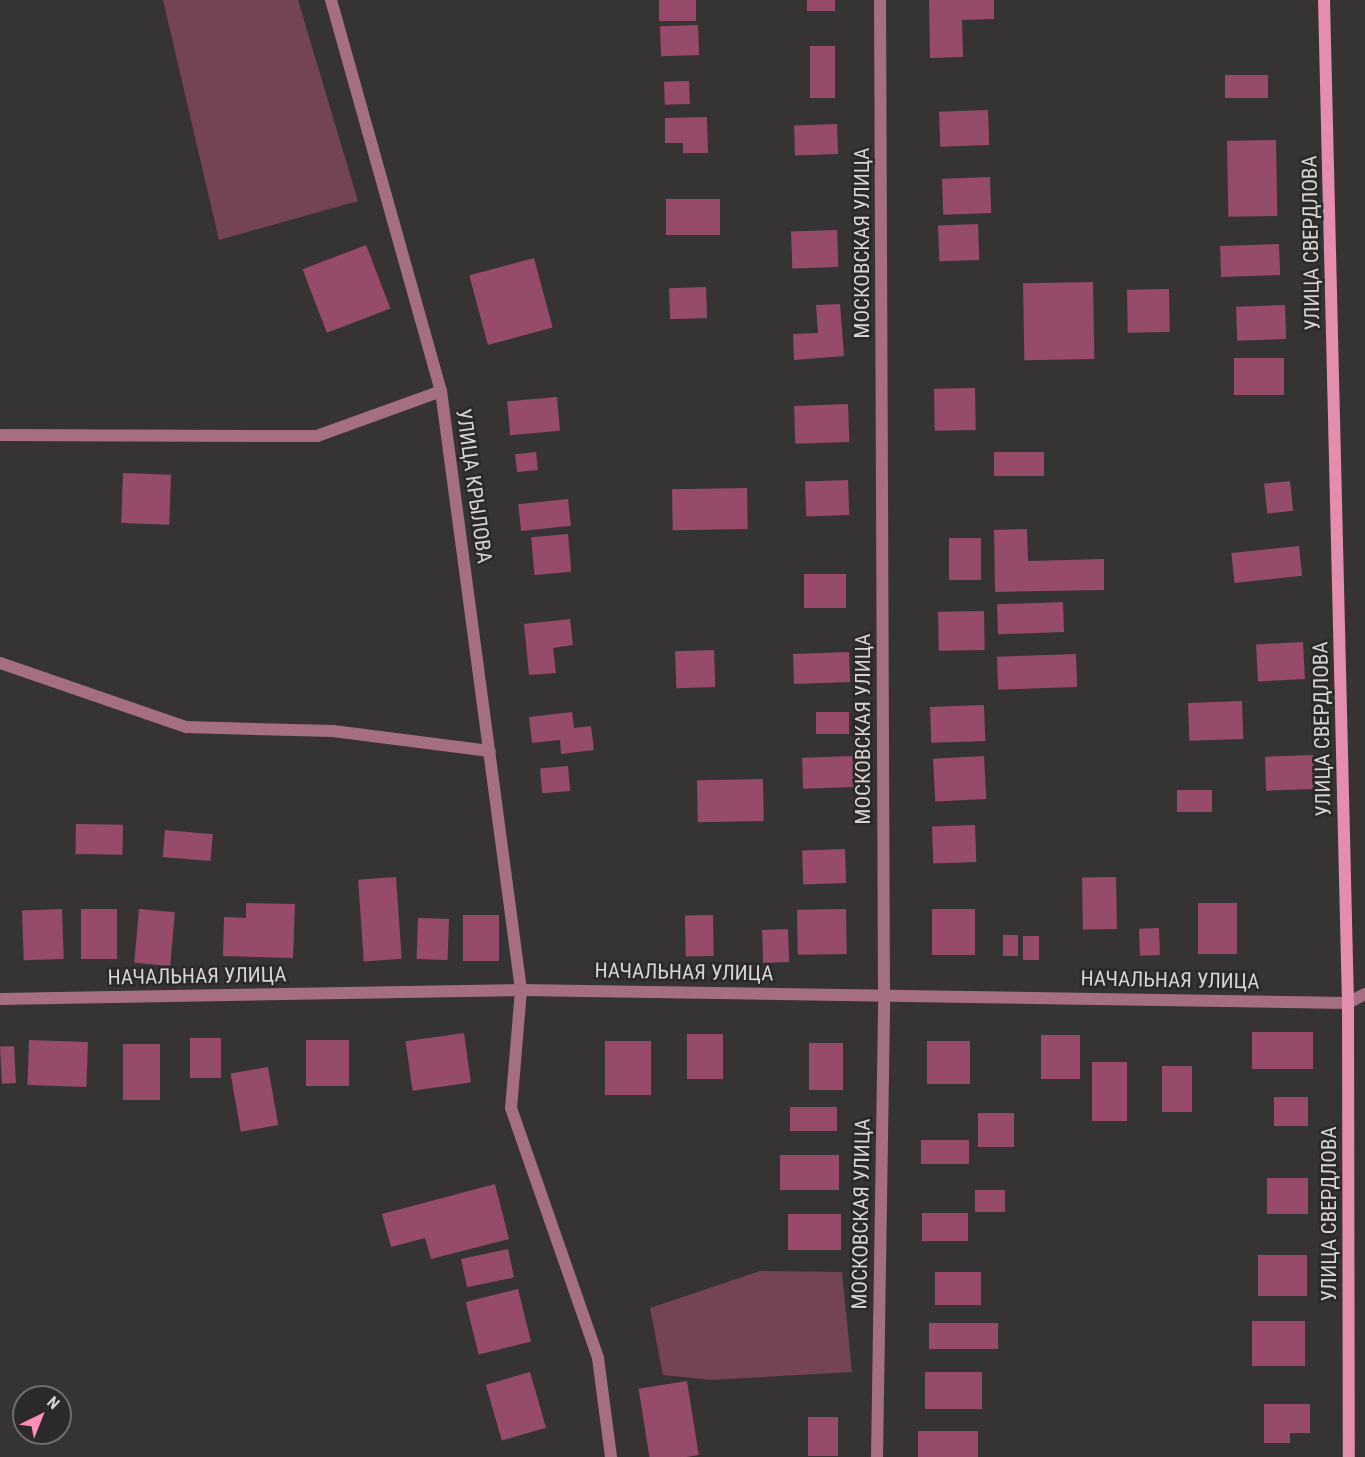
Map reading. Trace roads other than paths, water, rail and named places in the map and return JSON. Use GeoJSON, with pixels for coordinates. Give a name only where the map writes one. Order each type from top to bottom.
{"type":"FeatureCollection","features":[{"type":"Feature","properties":{"kind":"main road","name":"УЛИЦА СВЕРДЛОВА"},"geometry":{"type":"LineString","coordinates":[[1324,0],[1348,1003],[1349,1457]]}},
{"type":"Feature","properties":{"kind":"street","name":"УЛИЦА КРЫЛОВА"},"geometry":{"type":"LineString","coordinates":[[331,0],[441,391],[521,990],[511,1108],[598,1358],[611,1457]]}},
{"type":"Feature","properties":{"kind":"street","name":"МОСКОВСКАЯ УЛИЦА"},"geometry":{"type":"LineString","coordinates":[[877,1457],[884,993],[880,0]]}},
{"type":"Feature","properties":{"kind":"street"},"geometry":{"type":"LineString","coordinates":[[0,435],[317,436],[441,391]]}},
{"type":"Feature","properties":{"kind":"street"},"geometry":{"type":"LineString","coordinates":[[0,663],[186,727],[333,731],[490,751]]}},
{"type":"Feature","properties":{"kind":"street","name":"НАЧАЛЬНАЯ УЛИЦА"},"geometry":{"type":"LineString","coordinates":[[0,999],[521,990],[884,993],[1348,1003],[1365,994]]}}]}
